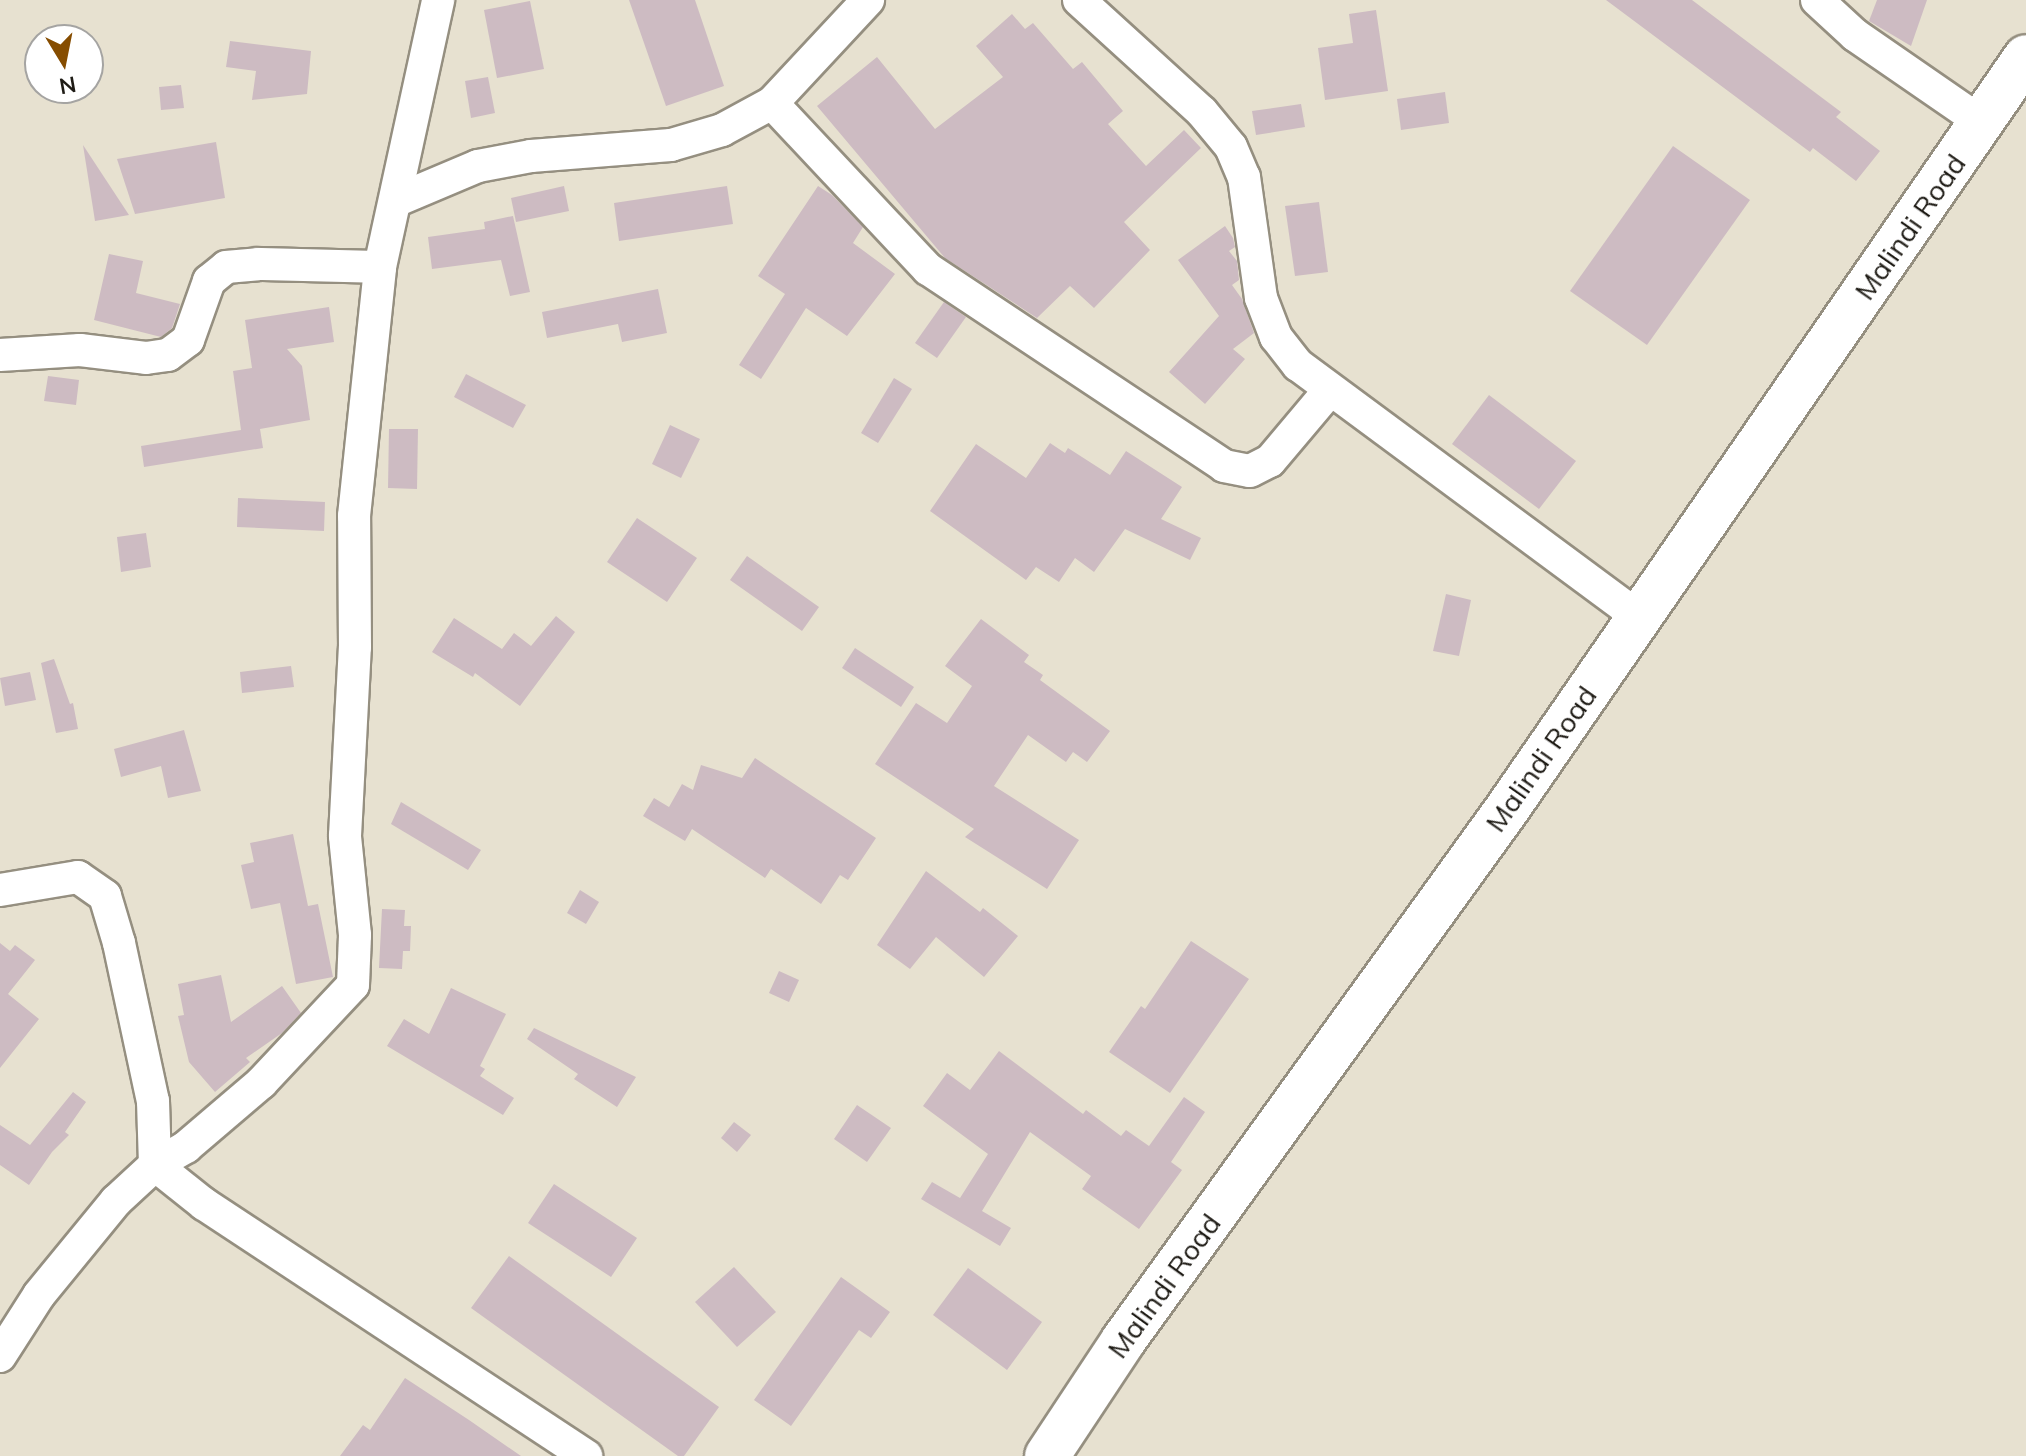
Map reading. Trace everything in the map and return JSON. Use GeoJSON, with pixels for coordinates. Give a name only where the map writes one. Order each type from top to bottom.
{"type":"FeatureCollection","features":[{"type":"Feature","properties":{"kind":"highway","name":"Malindi Road"},"geometry":{"type":"LineString","coordinates":[[1047,1456],[1123,1341],[1424,928],[2026,57]]}},
{"type":"Feature","properties":{"kind":"street"},"geometry":{"type":"LineString","coordinates":[[0,1356],[49,1283],[116,1201],[155,1165],[186,1147],[261,1083],[353,985],[355,935],[345,836],[355,647],[354,516],[380,267],[438,0]]}},
{"type":"Feature","properties":{"kind":"street"},"geometry":{"type":"LineString","coordinates":[[395,201],[478,166],[531,156],[671,145],[722,130],[772,103],[868,0]]}},
{"type":"Feature","properties":{"kind":"street"},"geometry":{"type":"LineString","coordinates":[[1817,0],[1855,35],[1981,122]]}},
{"type":"Feature","properties":{"kind":"street"},"geometry":{"type":"LineString","coordinates":[[1082,1],[1202,112],[1231,147],[1244,177],[1261,298],[1276,337],[1298,365],[1329,391],[1639,617]]}},
{"type":"Feature","properties":{"kind":"street"},"geometry":{"type":"LineString","coordinates":[[772,103],[928,269],[1224,466],[1250,471],[1270,461],[1329,391]]}},
{"type":"Feature","properties":{"kind":"street"},"geometry":{"type":"LineString","coordinates":[[0,355],[80,350],[146,358],[168,355],[188,340],[209,281],[226,267],[258,264],[380,267]]}},
{"type":"Feature","properties":{"kind":"street"},"geometry":{"type":"LineString","coordinates":[[0,890],[78,877],[105,896],[119,943],[153,1101],[155,1165],[204,1204],[586,1456]]}},
{"type":"Feature","properties":{"kind":"building"},"geometry":{"type":"Polygon","coordinates":[[[629,0],[695,0],[724,86],[666,106],[629,0]]]}},
{"type":"Feature","properties":{"kind":"building"},"geometry":{"type":"Polygon","coordinates":[[[1606,0],[1692,0],[1841,112],[1836,117],[1880,151],[1856,181],[1813,148],[1810,152],[1606,0]]]}},
{"type":"Feature","properties":{"kind":"building"},"geometry":{"type":"Polygon","coordinates":[[[1877,0],[1927,0],[1911,46],[1869,21],[1877,0]]]}},
{"type":"Feature","properties":{"kind":"building"},"geometry":{"type":"Polygon","coordinates":[[[530,1],[544,69],[497,78],[484,10],[530,1]]]}},
{"type":"Feature","properties":{"kind":"building"},"geometry":{"type":"Polygon","coordinates":[[[1376,10],[1388,91],[1325,100],[1318,48],[1353,43],[1349,14],[1376,10]]]}},
{"type":"Feature","properties":{"kind":"building"},"geometry":{"type":"Polygon","coordinates":[[[1012,14],[1025,29],[1033,23],[1073,69],[1082,62],[1123,111],[1108,124],[1146,166],[1184,130],[1201,148],[1124,222],[1150,250],[1094,308],[1070,286],[1037,318],[945,258],[817,106],[877,57],[935,129],[1003,77],[976,46],[1012,14]]]}},
{"type":"Feature","properties":{"kind":"building"},"geometry":{"type":"Polygon","coordinates":[[[230,41],[311,51],[307,94],[252,100],[256,71],[226,67],[230,41]]]}},
{"type":"Feature","properties":{"kind":"building"},"geometry":{"type":"Polygon","coordinates":[[[488,77],[495,113],[471,118],[465,81],[488,77]]]}},
{"type":"Feature","properties":{"kind":"building"},"geometry":{"type":"Polygon","coordinates":[[[181,85],[184,108],[161,110],[159,87],[181,85]]]}},
{"type":"Feature","properties":{"kind":"building"},"geometry":{"type":"Polygon","coordinates":[[[1445,92],[1449,123],[1401,130],[1397,99],[1445,92]]]}},
{"type":"Feature","properties":{"kind":"building"},"geometry":{"type":"Polygon","coordinates":[[[1301,104],[1305,127],[1256,135],[1252,111],[1301,104]]]}},
{"type":"Feature","properties":{"kind":"building"},"geometry":{"type":"Polygon","coordinates":[[[216,142],[225,198],[135,214],[117,159],[216,142]]]}},
{"type":"Feature","properties":{"kind":"building"},"geometry":{"type":"Polygon","coordinates":[[[83,145],[129,215],[95,221],[83,145]]]}},
{"type":"Feature","properties":{"kind":"building"},"geometry":{"type":"Polygon","coordinates":[[[1673,146],[1750,200],[1647,345],[1570,291],[1673,146]]]}},
{"type":"Feature","properties":{"kind":"building"},"geometry":{"type":"Polygon","coordinates":[[[564,186],[569,211],[516,222],[511,198],[564,186]]]}},
{"type":"Feature","properties":{"kind":"building"},"geometry":{"type":"Polygon","coordinates":[[[727,186],[733,224],[619,241],[614,203],[727,186]]]}},
{"type":"Feature","properties":{"kind":"building"},"geometry":{"type":"Polygon","coordinates":[[[818,186],[832,195],[863,227],[853,243],[895,274],[847,336],[806,308],[761,379],[739,365],[785,294],[758,276],[818,186]]]}},
{"type":"Feature","properties":{"kind":"building"},"geometry":{"type":"Polygon","coordinates":[[[1319,202],[1328,272],[1295,276],[1285,206],[1319,202]]]}},
{"type":"Feature","properties":{"kind":"building"},"geometry":{"type":"Polygon","coordinates":[[[513,216],[530,292],[510,296],[501,260],[432,269],[428,237],[485,229],[484,222],[513,216]]]}},
{"type":"Feature","properties":{"kind":"building"},"geometry":{"type":"Polygon","coordinates":[[[1225,226],[1235,247],[1229,251],[1237,261],[1239,280],[1232,285],[1242,299],[1254,333],[1233,349],[1245,359],[1205,404],[1169,372],[1219,316],[1178,260],[1225,226]]]}},
{"type":"Feature","properties":{"kind":"building"},"geometry":{"type":"Polygon","coordinates":[[[109,254],[143,261],[136,293],[180,304],[172,328],[161,337],[94,320],[109,254]]]}},
{"type":"Feature","properties":{"kind":"building"},"geometry":{"type":"Polygon","coordinates":[[[658,289],[667,333],[622,342],[618,324],[547,338],[542,312],[658,289]]]}},
{"type":"Feature","properties":{"kind":"building"},"geometry":{"type":"Polygon","coordinates":[[[944,302],[966,317],[937,358],[915,343],[944,302]]]}},
{"type":"Feature","properties":{"kind":"building"},"geometry":{"type":"Polygon","coordinates":[[[329,307],[334,342],[287,349],[302,366],[310,420],[260,429],[263,448],[144,467],[141,446],[241,430],[233,371],[252,368],[245,320],[329,307]]]}},
{"type":"Feature","properties":{"kind":"building"},"geometry":{"type":"Polygon","coordinates":[[[466,374],[526,405],[513,428],[454,397],[466,374]]]}},
{"type":"Feature","properties":{"kind":"building"},"geometry":{"type":"Polygon","coordinates":[[[48,376],[79,380],[76,405],[44,401],[48,376]]]}},
{"type":"Feature","properties":{"kind":"building"},"geometry":{"type":"Polygon","coordinates":[[[894,378],[912,389],[878,443],[861,433],[894,378]]]}},
{"type":"Feature","properties":{"kind":"building"},"geometry":{"type":"Polygon","coordinates":[[[1489,395],[1576,461],[1539,509],[1452,444],[1489,395]]]}},
{"type":"Feature","properties":{"kind":"building"},"geometry":{"type":"Polygon","coordinates":[[[670,425],[700,439],[681,478],[652,464],[670,425]]]}},
{"type":"Feature","properties":{"kind":"building"},"geometry":{"type":"Polygon","coordinates":[[[389,429],[418,429],[417,489],[388,488],[389,429]]]}},
{"type":"Feature","properties":{"kind":"building"},"geometry":{"type":"Polygon","coordinates":[[[1050,443],[1065,453],[1068,448],[1110,475],[1126,451],[1182,487],[1161,519],[1201,538],[1190,560],[1125,529],[1094,572],[1075,558],[1059,582],[1036,567],[1026,580],[930,511],[976,444],[1026,478],[1050,443]]]}},
{"type":"Feature","properties":{"kind":"building"},"geometry":{"type":"Polygon","coordinates":[[[238,498],[325,502],[324,531],[237,527],[238,498]]]}},
{"type":"Feature","properties":{"kind":"building"},"geometry":{"type":"Polygon","coordinates":[[[637,518],[697,558],[667,602],[607,562],[637,518]]]}},
{"type":"Feature","properties":{"kind":"building"},"geometry":{"type":"Polygon","coordinates":[[[146,533],[151,567],[121,572],[117,537],[146,533]]]}},
{"type":"Feature","properties":{"kind":"building"},"geometry":{"type":"Polygon","coordinates":[[[747,556],[819,607],[802,631],[730,580],[747,556]]]}},
{"type":"Feature","properties":{"kind":"building"},"geometry":{"type":"Polygon","coordinates":[[[1446,594],[1471,600],[1459,656],[1433,651],[1446,594]]]}},
{"type":"Feature","properties":{"kind":"building"},"geometry":{"type":"Polygon","coordinates":[[[556,616],[575,632],[520,706],[475,673],[473,677],[432,652],[454,618],[502,649],[514,633],[531,646],[556,616]]]}},
{"type":"Feature","properties":{"kind":"building"},"geometry":{"type":"Polygon","coordinates":[[[981,619],[1029,655],[1024,662],[1043,675],[1040,680],[1110,731],[1087,762],[1073,752],[1066,762],[1028,735],[994,786],[1079,840],[1047,889],[965,837],[974,829],[875,764],[916,703],[947,723],[972,686],[945,666],[981,619]]]}},
{"type":"Feature","properties":{"kind":"building"},"geometry":{"type":"Polygon","coordinates":[[[855,648],[914,687],[901,707],[842,668],[855,648]]]}},
{"type":"Feature","properties":{"kind":"building"},"geometry":{"type":"Polygon","coordinates":[[[54,659],[70,704],[73,703],[78,729],[56,733],[41,663],[54,659]]]}},
{"type":"Feature","properties":{"kind":"building"},"geometry":{"type":"Polygon","coordinates":[[[291,666],[294,687],[242,693],[240,672],[291,666]]]}},
{"type":"Feature","properties":{"kind":"building"},"geometry":{"type":"Polygon","coordinates":[[[30,672],[36,700],[5,706],[0,678],[30,672]]]}},
{"type":"Feature","properties":{"kind":"building"},"geometry":{"type":"Polygon","coordinates":[[[184,730],[201,791],[168,798],[161,766],[121,777],[114,749],[184,730]]]}},
{"type":"Feature","properties":{"kind":"building"},"geometry":{"type":"Polygon","coordinates":[[[755,758],[876,838],[848,880],[840,875],[821,904],[771,869],[765,878],[692,829],[685,841],[643,816],[654,798],[669,807],[682,784],[693,790],[701,765],[742,778],[755,758]]]}},
{"type":"Feature","properties":{"kind":"building"},"geometry":{"type":"Polygon","coordinates":[[[401,802],[481,850],[468,870],[391,824],[401,802]]]}},
{"type":"Feature","properties":{"kind":"building"},"geometry":{"type":"Polygon","coordinates":[[[293,834],[308,906],[318,904],[333,977],[296,984],[280,903],[251,909],[241,865],[254,862],[250,843],[293,834]]]}},
{"type":"Feature","properties":{"kind":"building"},"geometry":{"type":"Polygon","coordinates":[[[926,871],[980,912],[983,908],[1018,936],[984,977],[936,937],[910,969],[877,945],[926,871]]]}},
{"type":"Feature","properties":{"kind":"building"},"geometry":{"type":"Polygon","coordinates":[[[580,890],[599,902],[586,924],[567,913],[580,890]]]}},
{"type":"Feature","properties":{"kind":"building"},"geometry":{"type":"Polygon","coordinates":[[[382,909],[405,910],[404,926],[411,926],[410,951],[403,951],[402,969],[379,968],[382,909]]]}},
{"type":"Feature","properties":{"kind":"building"},"geometry":{"type":"Polygon","coordinates":[[[1191,941],[1249,979],[1170,1093],[1109,1052],[1141,1006],[1145,1009],[1191,941]]]}},
{"type":"Feature","properties":{"kind":"building"},"geometry":{"type":"Polygon","coordinates":[[[0,943],[10,951],[15,945],[35,960],[8,994],[39,1019],[0,1068],[0,943]]]}},
{"type":"Feature","properties":{"kind":"building"},"geometry":{"type":"Polygon","coordinates":[[[779,971],[799,980],[789,1002],[769,993],[779,971]]]}},
{"type":"Feature","properties":{"kind":"building"},"geometry":{"type":"Polygon","coordinates":[[[221,975],[231,1022],[282,986],[301,1013],[282,1033],[246,1058],[250,1062],[215,1092],[189,1062],[178,1016],[184,1015],[178,984],[221,975]]]}},
{"type":"Feature","properties":{"kind":"building"},"geometry":{"type":"Polygon","coordinates":[[[451,988],[506,1014],[480,1066],[485,1069],[480,1076],[514,1098],[503,1115],[387,1046],[404,1019],[429,1034],[451,988]]]}},
{"type":"Feature","properties":{"kind":"building"},"geometry":{"type":"Polygon","coordinates":[[[534,1028],[636,1077],[617,1107],[574,1079],[578,1074],[527,1039],[534,1028]]]}},
{"type":"Feature","properties":{"kind":"building"},"geometry":{"type":"Polygon","coordinates":[[[999,1051],[1083,1114],[1086,1110],[1121,1136],[1126,1130],[1149,1146],[1184,1097],[1205,1112],[1171,1162],[1182,1170],[1139,1229],[1082,1189],[1091,1176],[1030,1132],[982,1211],[1011,1228],[1000,1246],[921,1199],[932,1182],[960,1198],[988,1154],[923,1106],[947,1073],[970,1090],[999,1051]]]}},
{"type":"Feature","properties":{"kind":"building"},"geometry":{"type":"Polygon","coordinates":[[[73,1092],[86,1102],[65,1132],[69,1135],[52,1152],[29,1185],[0,1165],[0,1125],[30,1145],[73,1092]]]}},
{"type":"Feature","properties":{"kind":"building"},"geometry":{"type":"Polygon","coordinates":[[[857,1105],[891,1128],[867,1162],[834,1139],[857,1105]]]}},
{"type":"Feature","properties":{"kind":"building"},"geometry":{"type":"Polygon","coordinates":[[[734,1122],[751,1135],[737,1152],[721,1138],[734,1122]]]}},
{"type":"Feature","properties":{"kind":"building"},"geometry":{"type":"Polygon","coordinates":[[[554,1184],[637,1238],[611,1277],[528,1223],[554,1184]]]}},
{"type":"Feature","properties":{"kind":"building"},"geometry":{"type":"Polygon","coordinates":[[[509,1256],[719,1407],[684,1456],[678,1456],[471,1308],[509,1256]]]}},
{"type":"Feature","properties":{"kind":"building"},"geometry":{"type":"Polygon","coordinates":[[[734,1267],[776,1312],[737,1347],[695,1302],[734,1267]]]}},
{"type":"Feature","properties":{"kind":"building"},"geometry":{"type":"Polygon","coordinates":[[[968,1268],[1042,1322],[1007,1370],[933,1315],[968,1268]]]}},
{"type":"Feature","properties":{"kind":"building"},"geometry":{"type":"Polygon","coordinates":[[[841,1277],[890,1312],[871,1338],[859,1330],[791,1426],[754,1400],[841,1277]]]}},
{"type":"Feature","properties":{"kind":"building"},"geometry":{"type":"Polygon","coordinates":[[[405,1378],[521,1456],[340,1456],[363,1425],[370,1430],[405,1378]]]}}]}
